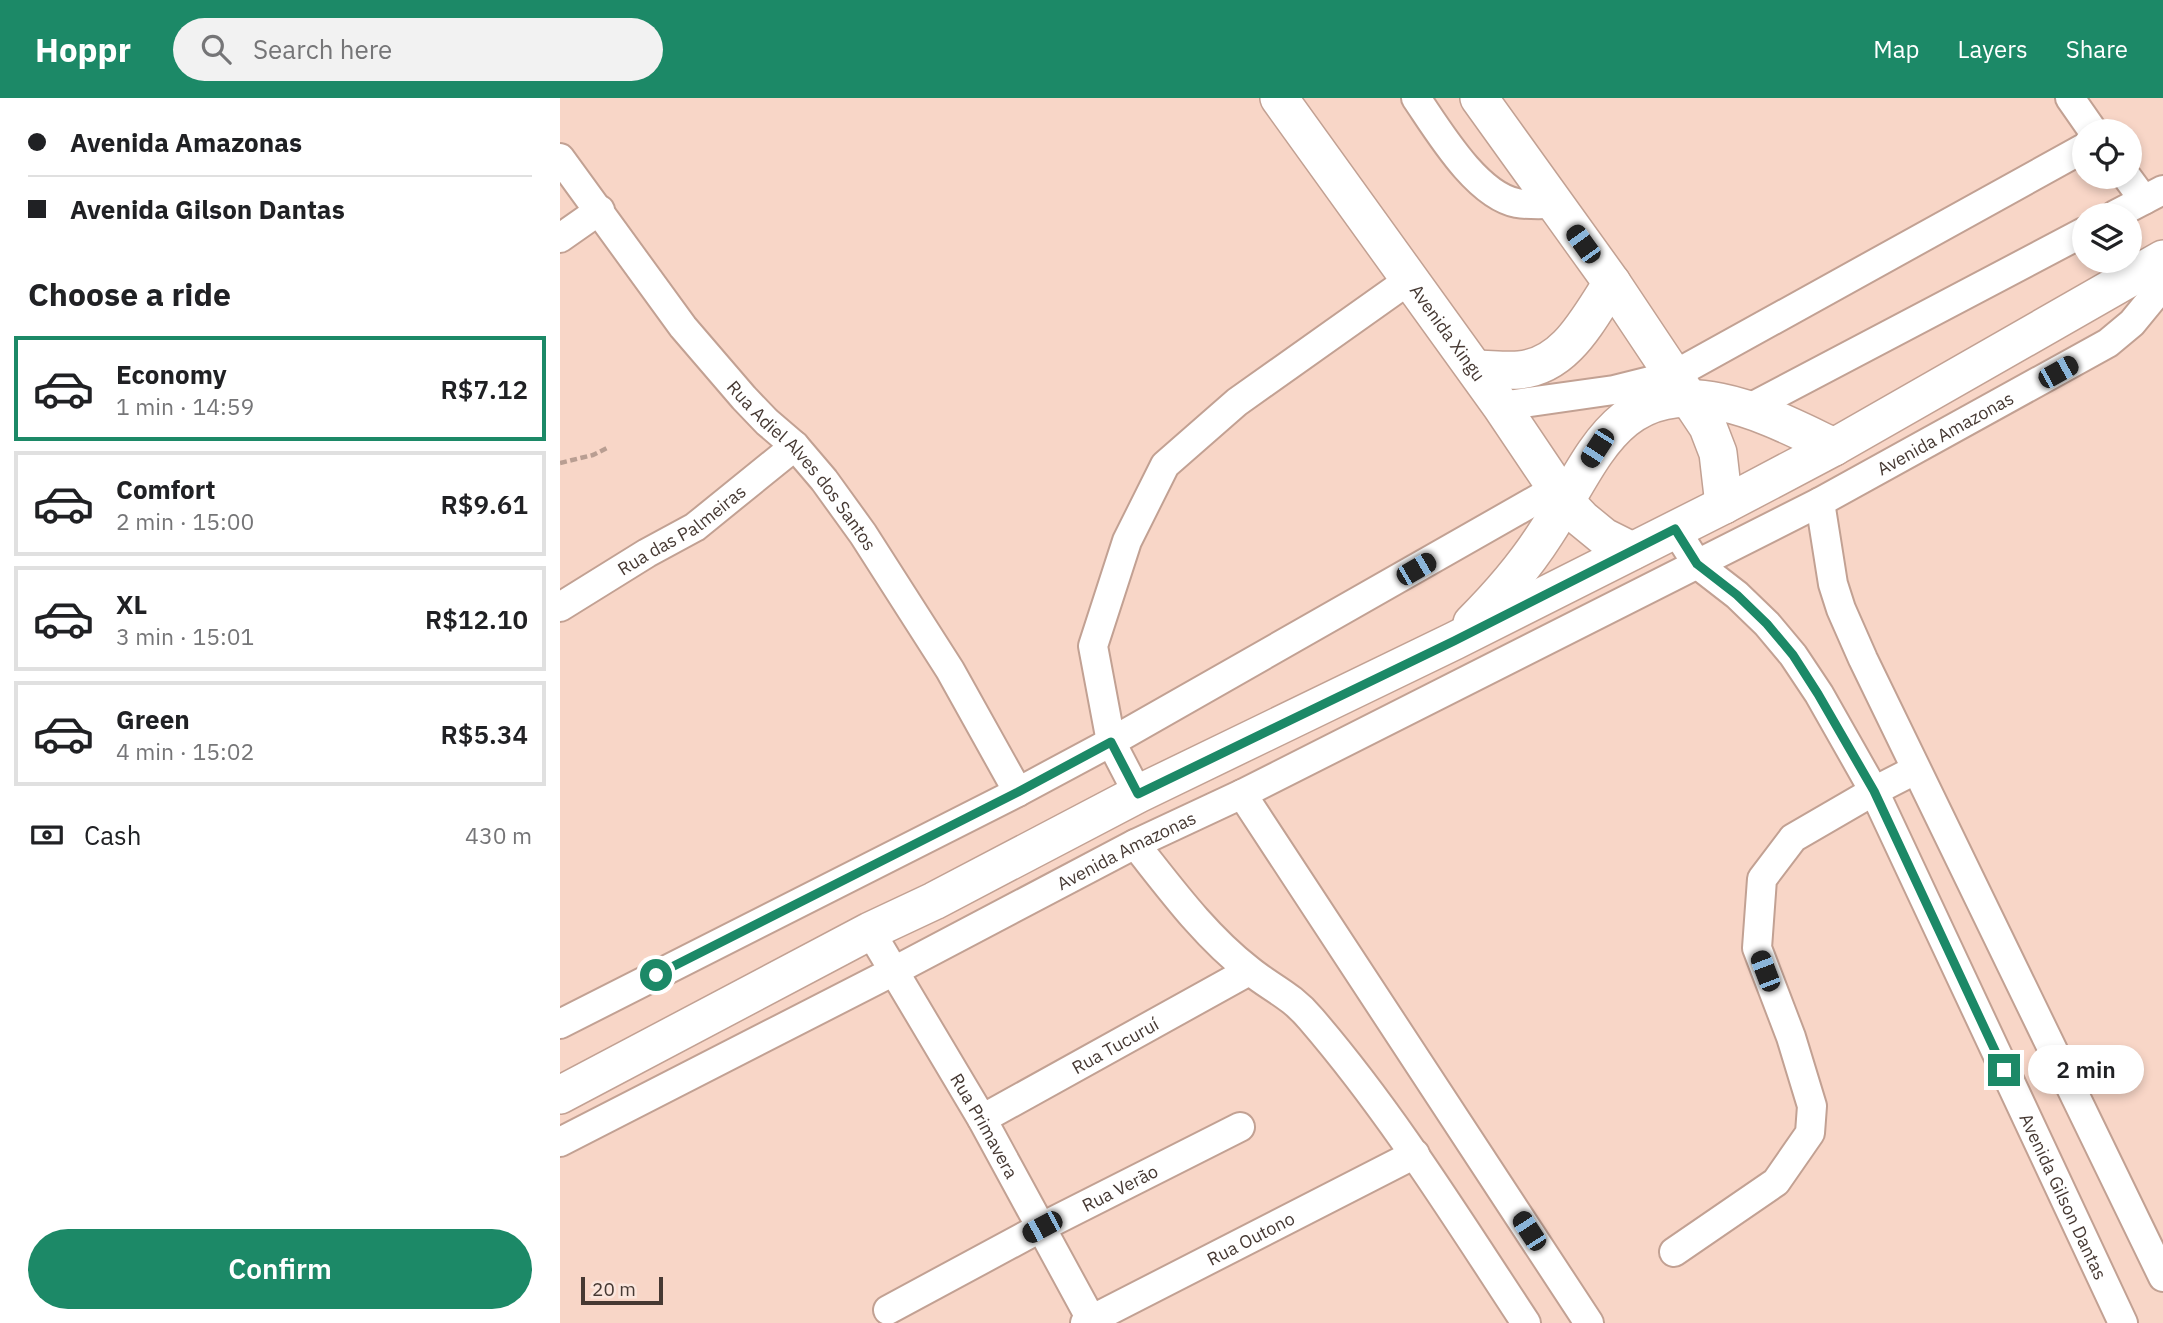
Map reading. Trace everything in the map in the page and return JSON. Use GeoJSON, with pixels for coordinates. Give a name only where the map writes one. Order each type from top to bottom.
{"type":"FeatureCollection","features":[{"type":"Feature","properties":{"kind":"main road","name":"Avenida Xingu"},"geometry":{"type":"LineString","coordinates":[[1279,98],[1475,369],[1561,495],[1581,519],[1604,537],[1632,551]]}},
{"type":"Feature","properties":{"kind":"main road"},"geometry":{"type":"LineString","coordinates":[[1487,101],[1708,427],[1718,453],[1724,505]]}},
{"type":"Feature","properties":{"kind":"main road"},"geometry":{"type":"LineString","coordinates":[[560,1095],[870,931],[1138,794],[1454,641],[1724,505],[1834,447],[2163,259]]}},
{"type":"Feature","properties":{"kind":"main road"},"geometry":{"type":"LineString","coordinates":[[1475,369],[1520,370],[1552,360],[1562,353],[1612,284]]}},
{"type":"Feature","properties":{"kind":"main road"},"geometry":{"type":"LineString","coordinates":[[1682,387],[1748,409],[1834,447]]}},
{"type":"Feature","properties":{"kind":"main road"},"geometry":{"type":"LineString","coordinates":[[1454,641],[1519,572],[1547,533],[1561,495],[1612,430],[1633,413],[1682,387]]}},
{"type":"Feature","properties":{"kind":"street"},"geometry":{"type":"LineString","coordinates":[[1416,98],[1464,167],[1499,196],[1516,202],[1555,204]]}},
{"type":"Feature","properties":{"kind":"street"},"geometry":{"type":"LineString","coordinates":[[2070,98],[2085,119]]}},
{"type":"Feature","properties":{"kind":"street"},"geometry":{"type":"LineString","coordinates":[[1501,406],[1614,390],[1682,387],[2072,155]]}},
{"type":"Feature","properties":{"kind":"street","name":"Rua Adiel Alves dos Santos"},"geometry":{"type":"LineString","coordinates":[[560,158],[671,311],[744,398],[795,446],[824,480],[863,534],[950,670],[1018,792]]}},
{"type":"Feature","properties":{"kind":"street"},"geometry":{"type":"LineString","coordinates":[[2138,203],[2154,195]]}},
{"type":"Feature","properties":{"kind":"street"},"geometry":{"type":"LineString","coordinates":[[560,238],[600,210]]}},
{"type":"Feature","properties":{"kind":"street"},"geometry":{"type":"LineString","coordinates":[[1748,409],[2072,238]]}},
{"type":"Feature","properties":{"kind":"street"},"geometry":{"type":"LineString","coordinates":[[1138,794],[1111,742],[1093,646],[1127,541],[1165,465],[1237,401],[1409,280]]}},
{"type":"Feature","properties":{"kind":"street","name":"Avenida Amazonas"},"geometry":{"type":"LineString","coordinates":[[560,1142],[1135,844],[1242,794],[1820,502],[2108,343],[2132,323],[2163,285]]}},
{"type":"Feature","properties":{"kind":"street","name":"Rua das Palmeiras"},"geometry":{"type":"LineString","coordinates":[[560,607],[647,553],[695,527],[795,446]]}},
{"type":"Feature","properties":{"kind":"street"},"geometry":{"type":"LineString","coordinates":[[560,1024],[1018,792],[1561,495]]}},
{"type":"Feature","properties":{"kind":"street"},"geometry":{"type":"LineString","coordinates":[[1820,502],[1828,560],[1841,609],[1915,771],[2163,1277]]}},
{"type":"Feature","properties":{"kind":"street"},"geometry":{"type":"LineString","coordinates":[[1675,529],[1697,564]]}},
{"type":"Feature","properties":{"kind":"street","name":"Avenida Gilson Dantas"},"geometry":{"type":"LineString","coordinates":[[1697,564],[1737,595],[1767,624],[1793,655],[1874,791],[2123,1323]]}},
{"type":"Feature","properties":{"kind":"street"},"geometry":{"type":"LineString","coordinates":[[1674,1252],[1776,1182],[1810,1133],[1812,1106],[1791,1037],[1757,948],[1762,879],[1793,838],[1874,791],[1915,771]]}},
{"type":"Feature","properties":{"kind":"street"},"geometry":{"type":"LineString","coordinates":[[1242,794],[1589,1323]]}},
{"type":"Feature","properties":{"kind":"street"},"geometry":{"type":"LineString","coordinates":[[1135,844],[1185,907],[1249,971],[1300,1006],[1338,1052],[1415,1154],[1526,1323]]}},
{"type":"Feature","properties":{"kind":"street","name":"Rua Primavera"},"geometry":{"type":"LineString","coordinates":[[870,931],[982,1119],[1042,1227],[1090,1322]]}},
{"type":"Feature","properties":{"kind":"street","name":"Rua Tucuruí"},"geometry":{"type":"LineString","coordinates":[[982,1119],[1249,971]]}},
{"type":"Feature","properties":{"kind":"street","name":"Rua Verão"},"geometry":{"type":"LineString","coordinates":[[888,1310],[1042,1227],[1240,1127]]}},
{"type":"Feature","properties":{"kind":"street","name":"Rua Outono"},"geometry":{"type":"LineString","coordinates":[[1090,1322],[1415,1154]]}},
{"type":"Feature","properties":{"kind":"path"},"geometry":{"type":"LineString","coordinates":[[560,463],[593,455],[609,447]]}},
{"type":"Feature","properties":{"kind":"route"},"geometry":{"type":"LineString","coordinates":[[656,975],[1018,792],[1111,742],[1138,794],[1454,641],[1675,529],[1697,564],[1737,595],[1767,624],[1793,655],[1818,694],[1874,791],[2004,1070]]}}]}
